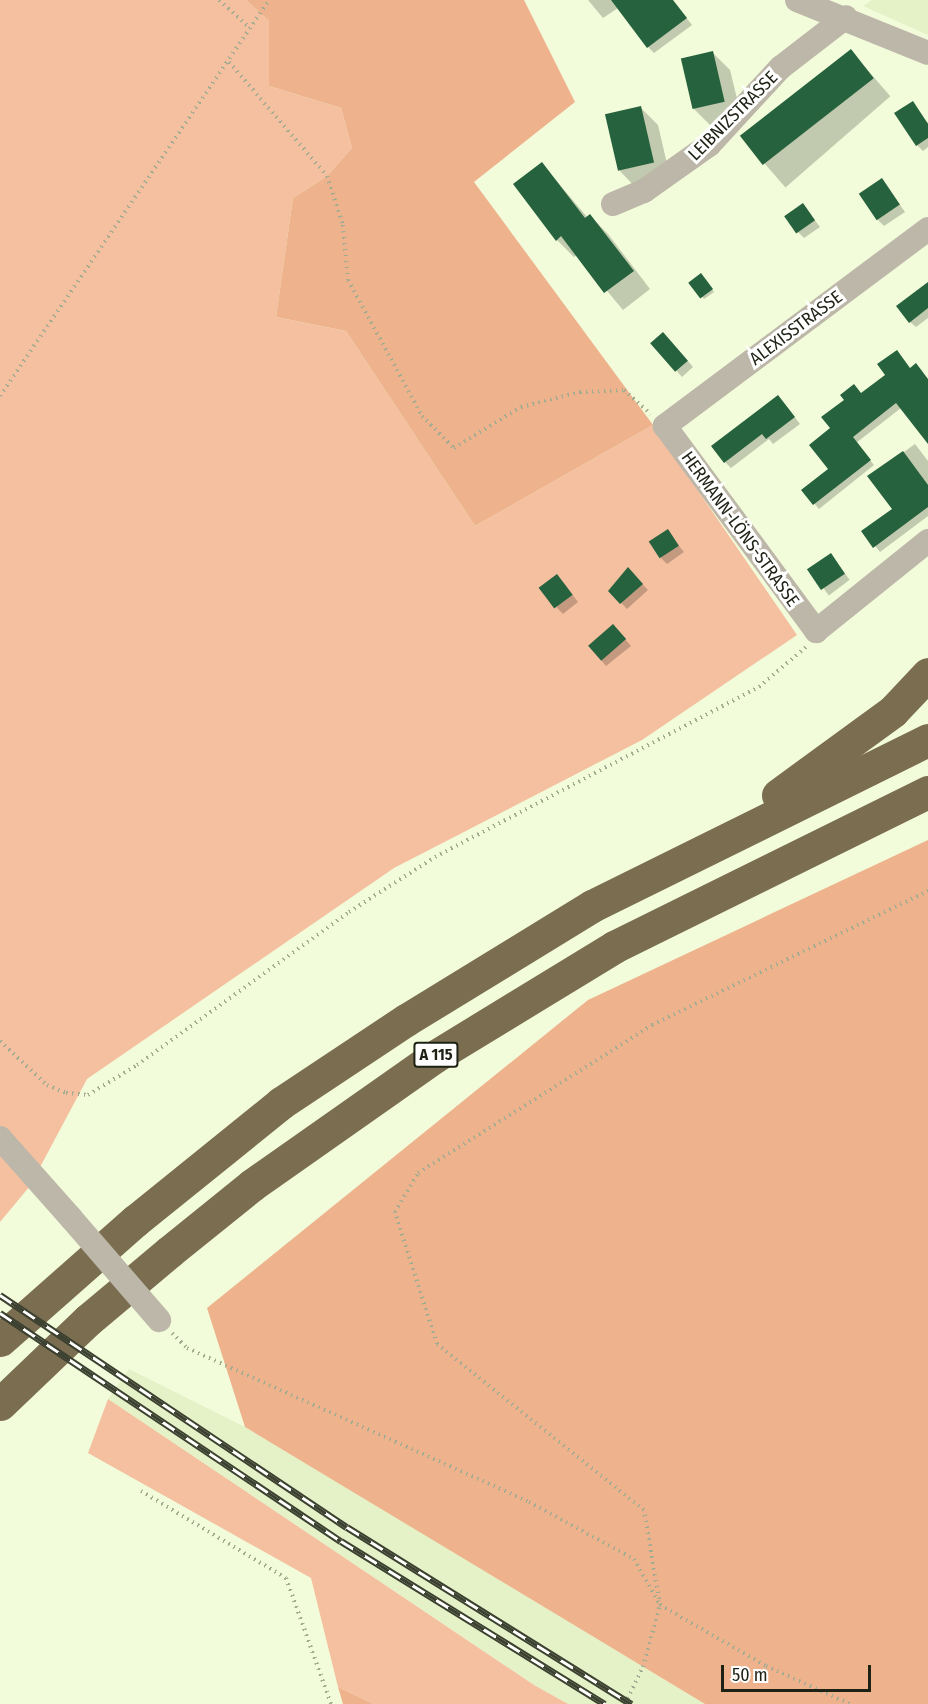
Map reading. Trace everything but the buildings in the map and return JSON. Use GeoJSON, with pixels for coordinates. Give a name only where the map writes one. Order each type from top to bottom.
{"type":"FeatureCollection","features":[{"type":"Feature","properties":{"kind":"highway"},"geometry":{"type":"LineString","coordinates":[[711,844],[893,711],[928,674]]}},
{"type":"Feature","properties":{"kind":"highway","name":"A 115"},"geometry":{"type":"LineString","coordinates":[[0,1340],[135,1221],[281,1103],[495,963],[592,906],[711,844],[928,740]]}},
{"type":"Feature","properties":{"kind":"highway","name":"A 115"},"geometry":{"type":"LineString","coordinates":[[0,1404],[88,1320],[252,1185],[434,1057],[614,947],[715,894],[928,792]]}},
{"type":"Feature","properties":{"kind":"street"},"geometry":{"type":"LineString","coordinates":[[797,0],[846,17],[928,53]]}},
{"type":"Feature","properties":{"kind":"street","name":"LEIBNIZSTRASSE"},"geometry":{"type":"LineString","coordinates":[[613,204],[644,191],[709,145],[780,68],[846,17]]}},
{"type":"Feature","properties":{"kind":"street","name":"ALEXISSTRASSE"},"geometry":{"type":"LineString","coordinates":[[665,426],[928,229]]}},
{"type":"Feature","properties":{"kind":"street","name":"HERMANN-LÖNS-STRASSE"},"geometry":{"type":"LineString","coordinates":[[665,426],[816,631]]}},
{"type":"Feature","properties":{"kind":"street"},"geometry":{"type":"LineString","coordinates":[[816,631],[928,541]]}},
{"type":"Feature","properties":{"kind":"street"},"geometry":{"type":"LineString","coordinates":[[0,1138],[159,1320]]}},
{"type":"Feature","properties":{"kind":"path"},"geometry":{"type":"LineString","coordinates":[[219,0],[250,28]]}},
{"type":"Feature","properties":{"kind":"path"},"geometry":{"type":"LineString","coordinates":[[0,396],[229,62],[268,0]]}},
{"type":"Feature","properties":{"kind":"path"},"geometry":{"type":"LineString","coordinates":[[229,62],[327,176],[343,225],[348,280],[422,416],[454,448],[521,407],[580,392],[624,390],[665,426]]}},
{"type":"Feature","properties":{"kind":"path"},"geometry":{"type":"LineString","coordinates":[[0,1041],[47,1085],[66,1093],[88,1095],[137,1065],[349,912],[435,857],[759,687],[803,651],[816,631]]}},
{"type":"Feature","properties":{"kind":"path"},"geometry":{"type":"LineString","coordinates":[[625,1704],[643,1667],[660,1605],[644,1510],[438,1344],[395,1212],[418,1173],[652,1024],[928,891]]}},
{"type":"Feature","properties":{"kind":"path"},"geometry":{"type":"LineString","coordinates":[[159,1320],[187,1348],[529,1502],[634,1559],[660,1605],[766,1666],[850,1704]]}},
{"type":"Feature","properties":{"kind":"path"},"geometry":{"type":"LineString","coordinates":[[141,1491],[286,1578],[331,1704]]}},
{"type":"Feature","properties":{"kind":"shaded area"},"geometry":{"type":"Polygon","coordinates":[[[0,0],[246,0],[269,21],[269,86],[341,108],[352,148],[327,176],[293,198],[276,317],[346,331],[475,526],[653,425],[797,635],[642,740],[394,868],[87,1079],[30,1186],[0,1222],[0,0]]]}},
{"type":"Feature","properties":{"kind":"shaded area"},"geometry":{"type":"Polygon","coordinates":[[[246,0],[524,0],[575,102],[474,182],[653,425],[475,526],[346,331],[276,317],[293,198],[327,176],[352,148],[341,108],[269,86],[269,21],[246,0]]]}},
{"type":"Feature","properties":{"kind":"shaded area"},"geometry":{"type":"Polygon","coordinates":[[[872,0],[928,0],[928,35],[863,6],[872,0]]]}},
{"type":"Feature","properties":{"kind":"shaded area"},"geometry":{"type":"Polygon","coordinates":[[[928,840],[928,1704],[705,1704],[245,1427],[207,1308],[588,1000],[928,840]]]}},
{"type":"Feature","properties":{"kind":"shaded area"},"geometry":{"type":"Polygon","coordinates":[[[129,1369],[245,1427],[705,1704],[568,1704],[534,1685],[108,1399],[129,1369]]]}},
{"type":"Feature","properties":{"kind":"shaded area"},"geometry":{"type":"Polygon","coordinates":[[[108,1399],[534,1685],[568,1704],[374,1704],[338,1687],[311,1578],[88,1453],[108,1399]]]}},
{"type":"Feature","properties":{"kind":"shaded area"},"geometry":{"type":"Polygon","coordinates":[[[338,1687],[374,1704],[343,1704],[338,1687]]]}},
{"type":"Feature","properties":{"kind":"railway"},"geometry":{"type":"LineString","coordinates":[[0,1295],[347,1527],[631,1704]]}},
{"type":"Feature","properties":{"kind":"railway"},"geometry":{"type":"LineString","coordinates":[[0,1313],[341,1541],[605,1704]]}}]}
